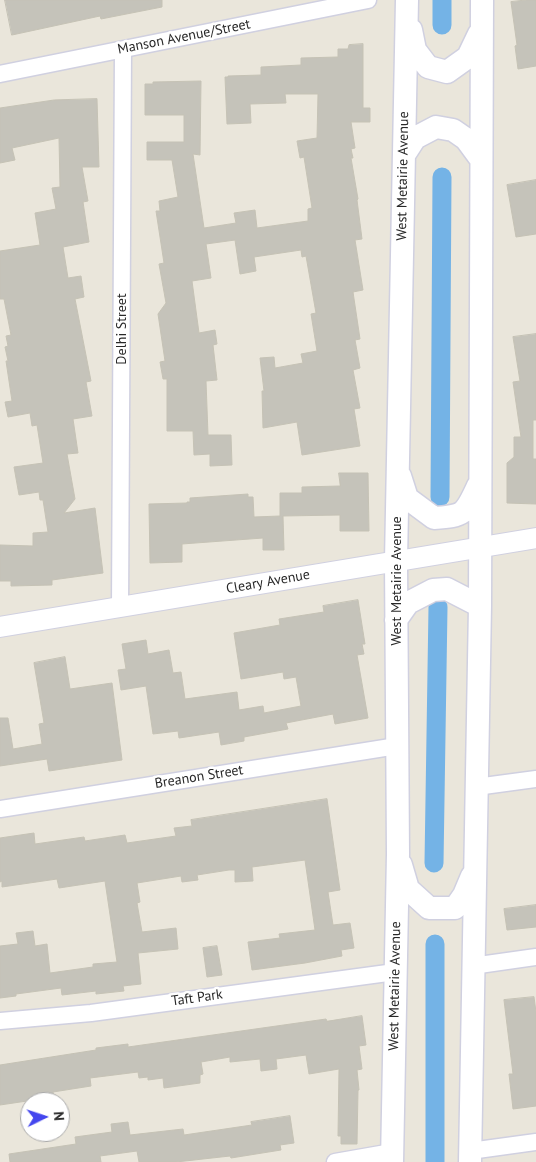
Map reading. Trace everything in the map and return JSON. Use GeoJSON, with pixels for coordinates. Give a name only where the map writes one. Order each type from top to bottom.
{"type":"FeatureCollection","features":[{"type":"Feature","properties":{"kind":"main road"},"geometry":{"type":"LineString","coordinates":[[470,1156],[480,606],[482,0]]}},
{"type":"Feature","properties":{"kind":"main road"},"geometry":{"type":"LineString","coordinates":[[407,6],[415,50],[428,66],[447,72],[468,57],[481,30]]}},
{"type":"Feature","properties":{"kind":"main road","name":"West Metairie Avenue"},"geometry":{"type":"LineString","coordinates":[[392,1157],[394,972],[398,854],[397,465],[407,6]]}},
{"type":"Feature","properties":{"kind":"main road"},"geometry":{"type":"LineString","coordinates":[[404,155],[415,138],[436,127],[452,130],[466,139],[480,158]]}},
{"type":"Feature","properties":{"kind":"main road"},"geometry":{"type":"LineString","coordinates":[[397,465],[407,498],[434,518],[454,517],[467,510],[480,483]]}},
{"type":"Feature","properties":{"kind":"main road"},"geometry":{"type":"LineString","coordinates":[[396,620],[408,603],[433,590],[447,589],[480,606]]}},
{"type":"Feature","properties":{"kind":"main road"},"geometry":{"type":"LineString","coordinates":[[398,854],[408,889],[430,908],[455,908],[464,895],[475,871]]}},
{"type":"Feature","properties":{"kind":"street","name":"Manson Avenue/Street"},"geometry":{"type":"LineString","coordinates":[[0,74],[368,0]]}},
{"type":"Feature","properties":{"kind":"street","name":"Delhi Street"},"geometry":{"type":"LineString","coordinates":[[120,608],[123,50]]}},
{"type":"Feature","properties":{"kind":"street","name":"Cleary Avenue"},"geometry":{"type":"LineString","coordinates":[[0,627],[536,538]]}},
{"type":"Feature","properties":{"kind":"street","name":"Breanon Street"},"geometry":{"type":"LineString","coordinates":[[0,809],[397,746]]}},
{"type":"Feature","properties":{"kind":"street"},"geometry":{"type":"LineString","coordinates":[[476,787],[536,779]]}},
{"type":"Feature","properties":{"kind":"street"},"geometry":{"type":"LineString","coordinates":[[472,966],[536,958]]}},
{"type":"Feature","properties":{"kind":"street","name":"Taft Park"},"geometry":{"type":"LineString","coordinates":[[0,1021],[91,1013],[394,972]]}},
{"type":"Feature","properties":{"kind":"street"},"geometry":{"type":"LineString","coordinates":[[470,1156],[536,1142]]}},
{"type":"Feature","properties":{"kind":"street"},"geometry":{"type":"LineString","coordinates":[[335,1162],[392,1157]]}},
{"type":"Feature","properties":{"kind":"building"},"geometry":{"type":"Polygon","coordinates":[[[5,0],[162,0],[162,7],[101,19],[100,16],[12,35],[5,0]]]}},
{"type":"Feature","properties":{"kind":"building"},"geometry":{"type":"Polygon","coordinates":[[[536,0],[536,66],[518,69],[511,2],[536,0]]]}},
{"type":"Feature","properties":{"kind":"building"},"geometry":{"type":"Polygon","coordinates":[[[363,44],[363,108],[370,108],[370,122],[351,122],[355,148],[351,149],[353,158],[351,158],[362,239],[355,240],[363,290],[353,292],[360,339],[355,340],[360,368],[353,370],[360,408],[354,409],[360,446],[302,455],[297,422],[263,428],[262,391],[264,391],[260,358],[274,357],[275,368],[303,363],[301,354],[317,351],[311,314],[316,313],[306,256],[302,257],[301,250],[254,257],[256,271],[240,274],[235,240],[206,244],[211,278],[192,281],[199,333],[215,330],[217,344],[213,345],[217,380],[206,381],[208,435],[231,435],[232,465],[210,466],[210,454],[194,455],[193,431],[167,431],[167,379],[163,379],[160,362],[165,361],[158,314],[166,303],[159,264],[164,263],[156,211],[160,211],[159,201],[178,197],[172,160],[147,160],[147,142],[184,142],[184,115],[145,115],[145,84],[153,84],[153,82],[201,81],[200,155],[193,154],[204,228],[236,223],[234,213],[255,210],[257,228],[308,221],[308,209],[312,208],[304,157],[300,158],[297,141],[317,138],[318,94],[285,94],[286,103],[250,104],[251,123],[227,124],[225,77],[261,75],[261,67],[301,65],[301,58],[338,57],[338,49],[348,49],[349,45],[363,44]]]}},
{"type":"Feature","properties":{"kind":"building"},"geometry":{"type":"Polygon","coordinates":[[[97,99],[99,167],[82,167],[88,201],[83,202],[89,242],[63,247],[68,278],[81,276],[84,297],[75,299],[91,381],[86,382],[92,416],[73,419],[78,453],[67,454],[75,499],[64,513],[95,508],[103,573],[52,580],[52,585],[11,586],[11,581],[0,581],[0,545],[33,546],[33,533],[48,532],[43,500],[40,500],[39,492],[19,495],[14,467],[43,463],[37,425],[32,426],[30,413],[8,417],[5,402],[12,401],[5,347],[8,346],[6,336],[11,335],[4,299],[0,299],[0,251],[40,245],[35,213],[56,209],[52,188],[60,187],[59,138],[12,148],[15,160],[0,163],[0,108],[54,100],[97,99]]]}},
{"type":"Feature","properties":{"kind":"building"},"geometry":{"type":"Polygon","coordinates":[[[536,180],[536,234],[516,237],[507,185],[536,180]]]}},
{"type":"Feature","properties":{"kind":"building"},"geometry":{"type":"Polygon","coordinates":[[[536,334],[536,420],[533,420],[533,459],[536,459],[536,504],[507,503],[507,463],[514,457],[514,437],[521,437],[513,382],[520,381],[513,337],[536,334]]]}},
{"type":"Feature","properties":{"kind":"building"},"geometry":{"type":"Polygon","coordinates":[[[339,473],[368,473],[369,531],[340,531],[340,515],[283,516],[284,550],[263,550],[263,538],[182,544],[182,562],[150,563],[149,504],[187,503],[190,502],[190,498],[248,494],[248,497],[253,497],[254,517],[280,516],[280,493],[302,493],[302,487],[340,486],[339,473]]]}},
{"type":"Feature","properties":{"kind":"building"},"geometry":{"type":"Polygon","coordinates":[[[358,600],[365,644],[362,644],[364,654],[357,655],[368,718],[335,724],[333,714],[286,723],[288,729],[244,737],[244,741],[221,745],[219,732],[179,738],[178,731],[153,734],[146,686],[121,690],[118,670],[126,669],[122,644],[146,640],[148,654],[169,650],[173,673],[181,672],[185,699],[237,692],[239,710],[263,706],[264,713],[301,706],[296,677],[284,679],[283,672],[241,679],[234,633],[280,625],[279,619],[324,612],[323,606],[358,600]]]}},
{"type":"Feature","properties":{"kind":"building"},"geometry":{"type":"Polygon","coordinates":[[[65,657],[70,689],[112,683],[122,760],[49,771],[47,759],[0,766],[0,718],[8,718],[13,749],[42,744],[39,724],[44,723],[34,663],[65,657]]]}},
{"type":"Feature","properties":{"kind":"building"},"geometry":{"type":"Polygon","coordinates":[[[327,799],[340,890],[328,892],[333,925],[350,923],[354,948],[341,950],[342,956],[252,970],[248,942],[280,938],[279,934],[315,930],[305,860],[252,867],[253,881],[235,882],[235,870],[229,870],[197,875],[198,880],[182,882],[181,876],[137,883],[140,902],[137,903],[142,932],[176,928],[178,949],[138,953],[141,984],[123,986],[124,991],[96,994],[96,991],[62,995],[61,988],[0,998],[0,946],[18,944],[16,933],[33,931],[35,946],[47,944],[50,973],[93,967],[93,964],[117,962],[105,881],[59,888],[57,879],[2,887],[2,881],[0,882],[0,838],[34,833],[35,844],[84,837],[85,841],[125,835],[127,843],[176,836],[174,828],[192,826],[191,820],[327,799]]]}},
{"type":"Feature","properties":{"kind":"building"},"geometry":{"type":"Polygon","coordinates":[[[536,905],[536,927],[507,930],[504,909],[536,905]]]}},
{"type":"Feature","properties":{"kind":"building"},"geometry":{"type":"Polygon","coordinates":[[[217,946],[222,975],[207,977],[203,948],[217,946]]]}},
{"type":"Feature","properties":{"kind":"building"},"geometry":{"type":"Polygon","coordinates":[[[534,997],[536,1012],[536,1106],[513,1109],[509,1074],[513,1074],[504,1000],[534,997]]]}},
{"type":"Feature","properties":{"kind":"building"},"geometry":{"type":"Polygon","coordinates":[[[362,1016],[366,1045],[359,1046],[362,1069],[357,1070],[359,1090],[357,1144],[341,1144],[341,1136],[338,1136],[339,1069],[309,1074],[306,1055],[276,1059],[277,1069],[261,1071],[260,1059],[230,1062],[230,1057],[201,1062],[203,1074],[200,1075],[200,1083],[164,1088],[163,1078],[148,1080],[148,1077],[139,1078],[138,1072],[90,1078],[91,1086],[53,1092],[20,1092],[20,1102],[0,1105],[0,1065],[96,1050],[96,1048],[128,1044],[128,1047],[326,1019],[327,1021],[362,1016]]]}},
{"type":"Feature","properties":{"kind":"building"},"geometry":{"type":"Polygon","coordinates":[[[290,1116],[294,1143],[280,1145],[281,1150],[231,1158],[230,1156],[176,1162],[139,1162],[137,1151],[100,1156],[101,1162],[10,1162],[9,1154],[76,1144],[75,1137],[112,1132],[111,1124],[128,1122],[130,1135],[183,1129],[184,1135],[252,1125],[251,1122],[290,1116]]]}},
{"type":"Feature","properties":{"kind":"waterway"},"geometry":{"type":"LineString","coordinates":[[442,0],[442,25]]}},
{"type":"Feature","properties":{"kind":"waterway"},"geometry":{"type":"LineString","coordinates":[[440,497],[442,177]]}},
{"type":"Feature","properties":{"kind":"waterway"},"geometry":{"type":"LineString","coordinates":[[434,863],[438,607]]}},
{"type":"Feature","properties":{"kind":"waterway"},"geometry":{"type":"LineString","coordinates":[[435,944],[435,1162]]}}]}
